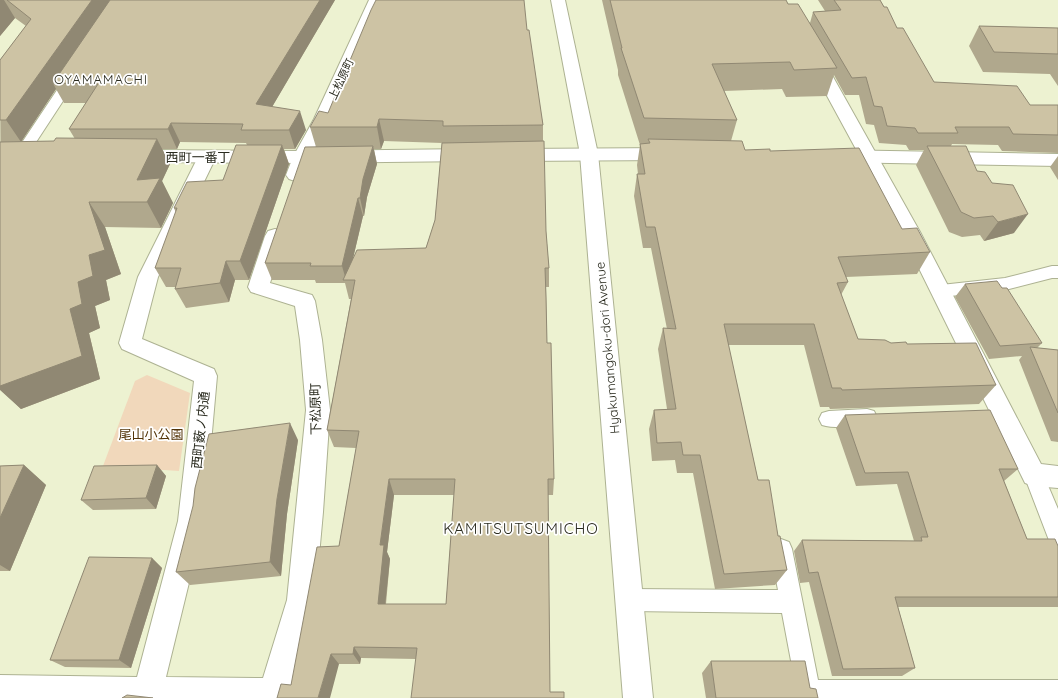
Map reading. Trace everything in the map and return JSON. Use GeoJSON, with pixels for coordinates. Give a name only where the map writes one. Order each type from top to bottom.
{"type":"FeatureCollection","features":[{"type":"Feature","properties":{"kind":"main road","name":"上松原町"},"geometry":{"type":"LineString","coordinates":[[302,157],[322,120],[376,0]]}},
{"type":"Feature","properties":{"kind":"main road","name":"Hyakumangoku-dori Avenue"},"geometry":{"type":"LineString","coordinates":[[558,0],[589,154],[638,698]]}},
{"type":"Feature","properties":{"kind":"main road"},"geometry":{"type":"LineString","coordinates":[[808,47],[870,156],[941,292],[992,413],[1034,475],[1058,477]]}},
{"type":"Feature","properties":{"kind":"main road","name":"西町一番丁"},"geometry":{"type":"LineString","coordinates":[[121,156],[302,157],[685,154]]}},
{"type":"Feature","properties":{"kind":"main road"},"geometry":{"type":"LineString","coordinates":[[13,156],[43,156]]}},
{"type":"Feature","properties":{"kind":"main road"},"geometry":{"type":"LineString","coordinates":[[817,156],[1058,160]]}},
{"type":"Feature","properties":{"kind":"main road","name":"西町薮ノ内通"},"geometry":{"type":"LineString","coordinates":[[148,692],[191,521],[206,376],[130,343],[148,277],[207,157]]}},
{"type":"Feature","properties":{"kind":"main road"},"geometry":{"type":"LineString","coordinates":[[290,193],[302,157]]}},
{"type":"Feature","properties":{"kind":"main road","name":"下松原町"},"geometry":{"type":"LineString","coordinates":[[273,695],[301,600],[318,410],[311,340],[305,301],[258,287],[280,222]]}},
{"type":"Feature","properties":{"kind":"main road"},"geometry":{"type":"LineString","coordinates":[[0,690],[273,695]]}},
{"type":"Feature","properties":{"kind":"lane"},"geometry":{"type":"LineString","coordinates":[[13,156],[81,65]]}},
{"type":"Feature","properties":{"kind":"lane"},"geometry":{"type":"LineString","coordinates":[[941,292],[1005,284],[1052,272],[1058,272]]}},
{"type":"Feature","properties":{"kind":"lane"},"geometry":{"type":"LineString","coordinates":[[829,419],[883,417]]}},
{"type":"Feature","properties":{"kind":"lane"},"geometry":{"type":"LineString","coordinates":[[1034,475],[1058,536]]}},
{"type":"Feature","properties":{"kind":"lane"},"geometry":{"type":"LineString","coordinates":[[776,526],[809,695],[1058,692]]}},
{"type":"Feature","properties":{"kind":"lane"},"geometry":{"type":"LineString","coordinates":[[629,600],[791,602]]}},
{"type":"Feature","properties":{"kind":"green space","name":"尾山小公園"},"geometry":{"type":"Polygon","coordinates":[[[147,375],[190,393],[179,471],[103,466],[135,381],[147,375]]]}},
{"type":"Feature","properties":{"kind":"building"},"geometry":{"type":"Polygon","coordinates":[[[7,0],[92,0],[6,120],[0,120],[0,60],[31,19],[7,0]]]}},
{"type":"Feature","properties":{"kind":"building"},"geometry":{"type":"Polygon","coordinates":[[[110,0],[320,0],[256,104],[300,111],[289,130],[241,130],[243,124],[171,123],[168,129],[69,129],[98,84],[53,83],[110,0]]]}},
{"type":"Feature","properties":{"kind":"building"},"geometry":{"type":"Polygon","coordinates":[[[376,0],[524,0],[527,30],[529,30],[543,125],[443,126],[443,121],[379,119],[377,127],[310,127],[319,111],[328,113],[376,0]]]}},
{"type":"Feature","properties":{"kind":"building"},"geometry":{"type":"Polygon","coordinates":[[[610,0],[786,0],[788,4],[798,4],[837,68],[794,70],[790,62],[712,64],[737,120],[644,118],[621,48],[610,0]]]}},
{"type":"Feature","properties":{"kind":"building"},"geometry":{"type":"Polygon","coordinates":[[[834,0],[880,0],[884,7],[887,7],[897,28],[903,28],[934,82],[1017,86],[1030,105],[1058,105],[1058,135],[1013,134],[1009,127],[955,127],[958,133],[918,133],[915,128],[887,126],[882,107],[874,106],[866,77],[852,78],[813,12],[841,10],[834,0]]]}},
{"type":"Feature","properties":{"kind":"building"},"geometry":{"type":"Polygon","coordinates":[[[979,26],[1058,28],[1058,54],[994,52],[979,26]]]}},
{"type":"Feature","properties":{"kind":"building"},"geometry":{"type":"Polygon","coordinates":[[[56,138],[157,139],[137,180],[160,178],[147,202],[89,202],[105,250],[89,255],[93,276],[78,282],[82,304],[70,309],[82,356],[0,386],[0,142],[54,141],[56,138]]]}},
{"type":"Feature","properties":{"kind":"building"},"geometry":{"type":"Polygon","coordinates":[[[648,139],[742,141],[745,150],[770,149],[770,151],[859,148],[902,229],[917,228],[930,252],[838,257],[848,282],[837,283],[858,339],[885,340],[891,343],[906,342],[907,344],[976,343],[996,385],[842,390],[841,388],[832,388],[814,324],[724,324],[758,480],[769,480],[778,536],[780,536],[787,570],[724,574],[700,455],[683,455],[681,442],[657,443],[654,410],[676,409],[663,328],[676,329],[655,227],[646,227],[637,174],[645,174],[640,144],[650,143],[648,139]]]}},
{"type":"Feature","properties":{"kind":"building"},"geometry":{"type":"Polygon","coordinates":[[[544,141],[546,231],[549,268],[545,268],[547,343],[551,343],[554,479],[548,479],[550,692],[564,692],[564,698],[411,698],[417,648],[354,647],[353,654],[331,654],[318,698],[277,698],[281,684],[291,685],[317,547],[339,546],[359,431],[327,430],[355,280],[343,280],[357,250],[426,248],[435,220],[442,143],[544,141]],[[389,479],[380,545],[384,545],[378,604],[446,604],[455,479],[389,479]]]}},
{"type":"Feature","properties":{"kind":"building"},"geometry":{"type":"Polygon","coordinates":[[[236,145],[282,145],[240,261],[226,261],[220,283],[175,289],[181,268],[155,268],[177,208],[174,208],[187,182],[223,180],[236,145]]]}},
{"type":"Feature","properties":{"kind":"building"},"geometry":{"type":"Polygon","coordinates":[[[373,146],[363,179],[360,198],[358,198],[342,266],[310,266],[311,263],[265,263],[305,147],[373,146]]]}},
{"type":"Feature","properties":{"kind":"building"},"geometry":{"type":"Polygon","coordinates":[[[927,146],[966,146],[977,171],[985,172],[992,183],[1013,185],[1028,214],[998,222],[993,216],[974,218],[961,212],[927,146]]]}},
{"type":"Feature","properties":{"kind":"building"},"geometry":{"type":"Polygon","coordinates":[[[997,281],[1002,288],[1007,288],[1042,343],[1000,346],[965,284],[997,281]]]}},
{"type":"Feature","properties":{"kind":"building"},"geometry":{"type":"Polygon","coordinates":[[[1030,347],[1058,350],[1058,413],[1030,347]]]}},
{"type":"Feature","properties":{"kind":"building"},"geometry":{"type":"Polygon","coordinates":[[[990,410],[1018,469],[999,469],[1027,539],[1055,539],[1058,546],[1058,597],[895,597],[915,668],[843,669],[818,572],[809,573],[802,540],[922,541],[921,537],[928,537],[908,472],[865,473],[845,415],[990,410]]]}},
{"type":"Feature","properties":{"kind":"building"},"geometry":{"type":"Polygon","coordinates":[[[290,423],[277,499],[270,562],[176,572],[209,434],[290,423]]]}},
{"type":"Feature","properties":{"kind":"building"},"geometry":{"type":"Polygon","coordinates":[[[24,465],[0,518],[0,466],[24,465]]]}},
{"type":"Feature","properties":{"kind":"building"},"geometry":{"type":"Polygon","coordinates":[[[157,465],[146,498],[81,500],[94,466],[157,465]]]}},
{"type":"Feature","properties":{"kind":"building"},"geometry":{"type":"Polygon","coordinates":[[[89,557],[152,558],[119,660],[50,660],[89,557]]]}},
{"type":"Feature","properties":{"kind":"building"},"geometry":{"type":"Polygon","coordinates":[[[711,661],[805,661],[810,688],[816,689],[818,698],[716,698],[711,661]]]}},
{"type":"Feature","properties":{"kind":"building"},"geometry":{"type":"Polygon","coordinates":[[[127,695],[153,698],[122,698],[127,695]]]}},
{"type":"Feature","properties":{"kind":"district","name":"OYAMAMACHI"},"geometry":{"type":"Point","coordinates":[101,79]}},
{"type":"Feature","properties":{"kind":"district","name":"KAMITSUTSUMICHO"},"geometry":{"type":"Point","coordinates":[521,529]}}]}
